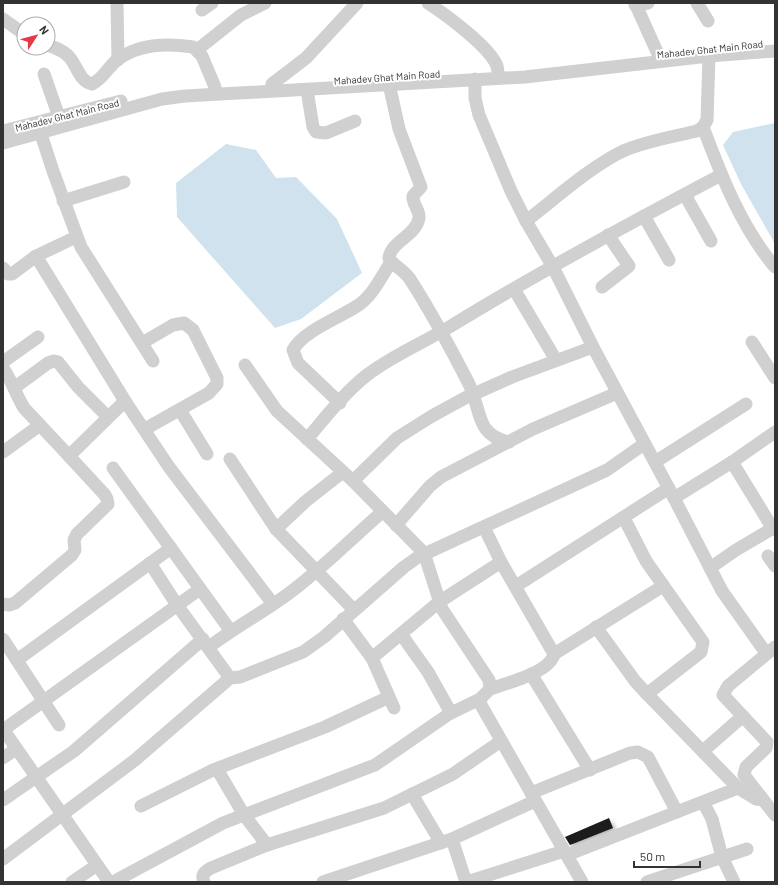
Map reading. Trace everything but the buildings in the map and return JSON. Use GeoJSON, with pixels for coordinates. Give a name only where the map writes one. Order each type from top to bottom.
{"type":"FeatureCollection","features":[{"type":"Feature","properties":{"kind":"street"},"geometry":{"type":"LineString","coordinates":[[117,3],[118,60]]}},
{"type":"Feature","properties":{"kind":"street"},"geometry":{"type":"LineString","coordinates":[[197,50],[241,15],[265,3]]}},
{"type":"Feature","properties":{"kind":"street"},"geometry":{"type":"LineString","coordinates":[[272,84],[306,58],[357,3]]}},
{"type":"Feature","properties":{"kind":"street"},"geometry":{"type":"LineString","coordinates":[[428,3],[464,30],[493,59],[498,74]]}},
{"type":"Feature","properties":{"kind":"street"},"geometry":{"type":"LineString","coordinates":[[697,3],[708,22]]}},
{"type":"Feature","properties":{"kind":"street"},"geometry":{"type":"LineString","coordinates":[[639,4],[658,54]]}},
{"type":"Feature","properties":{"kind":"street"},"geometry":{"type":"LineString","coordinates":[[3,19],[16,28]]}},
{"type":"Feature","properties":{"kind":"street","name":"Mahadev Ghat Main Road"},"geometry":{"type":"LineString","coordinates":[[3,132],[39,127],[59,117],[164,91],[272,84],[498,74],[534,68],[775,42]]}},
{"type":"Feature","properties":{"kind":"street"},"geometry":{"type":"LineString","coordinates":[[56,49],[70,57],[85,81],[89,83],[98,80],[118,60],[134,50],[153,46],[186,46],[197,50],[202,56],[215,87]]}},
{"type":"Feature","properties":{"kind":"street"},"geometry":{"type":"LineString","coordinates":[[3,143],[39,127],[162,99],[185,96],[475,79],[498,74],[525,77],[709,56],[775,51]]}},
{"type":"Feature","properties":{"kind":"street"},"geometry":{"type":"LineString","coordinates":[[526,221],[597,168],[623,151],[697,131],[703,127],[707,120],[709,56]]}},
{"type":"Feature","properties":{"kind":"street"},"geometry":{"type":"LineString","coordinates":[[44,74],[59,117]]}},
{"type":"Feature","properties":{"kind":"street"},"geometry":{"type":"LineString","coordinates":[[475,79],[475,98],[480,115],[505,177],[526,221],[553,267],[593,347],[644,444],[672,493],[722,591],[771,650],[728,686],[724,692],[727,699],[765,738],[768,745],[744,771],[748,782],[775,815]]}},
{"type":"Feature","properties":{"kind":"street"},"geometry":{"type":"LineString","coordinates":[[389,84],[398,129],[421,188],[413,196],[419,215],[417,223],[409,234],[392,249],[389,258],[391,262],[405,271],[442,332],[474,394],[479,418],[486,431],[497,439],[509,442]]}},
{"type":"Feature","properties":{"kind":"street"},"geometry":{"type":"LineString","coordinates":[[307,90],[312,127],[316,132],[326,133],[355,121]]}},
{"type":"Feature","properties":{"kind":"street"},"geometry":{"type":"LineString","coordinates":[[39,127],[76,237],[153,361]]}},
{"type":"Feature","properties":{"kind":"street"},"geometry":{"type":"LineString","coordinates":[[703,127],[721,175],[748,226],[775,268]]}},
{"type":"Feature","properties":{"kind":"street"},"geometry":{"type":"LineString","coordinates":[[307,439],[358,383],[402,351],[442,332],[608,235],[721,175]]}},
{"type":"Feature","properties":{"kind":"street"},"geometry":{"type":"LineString","coordinates":[[63,201],[124,182]]}},
{"type":"Feature","properties":{"kind":"street"},"geometry":{"type":"LineString","coordinates":[[685,195],[711,241]]}},
{"type":"Feature","properties":{"kind":"street"},"geometry":{"type":"LineString","coordinates":[[644,216],[669,260]]}},
{"type":"Feature","properties":{"kind":"street"},"geometry":{"type":"LineString","coordinates":[[602,287],[629,266],[608,235]]}},
{"type":"Feature","properties":{"kind":"street"},"geometry":{"type":"LineString","coordinates":[[3,268],[8,274],[12,274],[36,256],[76,237]]}},
{"type":"Feature","properties":{"kind":"street"},"geometry":{"type":"LineString","coordinates":[[36,256],[125,401],[169,467],[273,604]]}},
{"type":"Feature","properties":{"kind":"street"},"geometry":{"type":"LineString","coordinates":[[340,403],[298,363],[293,350],[308,335],[364,300],[372,292],[391,262]]}},
{"type":"Feature","properties":{"kind":"street"},"geometry":{"type":"LineString","coordinates":[[514,289],[556,360]]}},
{"type":"Feature","properties":{"kind":"street"},"geometry":{"type":"LineString","coordinates":[[142,343],[178,323],[184,323],[193,330],[216,373],[217,384],[209,393],[145,429]]}},
{"type":"Feature","properties":{"kind":"street"},"geometry":{"type":"LineString","coordinates":[[3,362],[38,337]]}},
{"type":"Feature","properties":{"kind":"street"},"geometry":{"type":"LineString","coordinates":[[752,342],[773,370]]}},
{"type":"Feature","properties":{"kind":"street"},"geometry":{"type":"LineString","coordinates":[[353,481],[397,438],[421,422],[474,394],[556,360],[593,347]]}},
{"type":"Feature","properties":{"kind":"street"},"geometry":{"type":"LineString","coordinates":[[14,388],[48,363],[54,361],[58,362],[78,387],[108,417]]}},
{"type":"Feature","properties":{"kind":"street"},"geometry":{"type":"LineString","coordinates":[[245,365],[271,403],[307,439],[353,481],[424,553],[439,602],[490,680],[490,689]]}},
{"type":"Feature","properties":{"kind":"street"},"geometry":{"type":"LineString","coordinates":[[3,368],[12,382],[24,408],[105,495],[108,504],[77,534],[74,540],[75,550],[68,560],[15,602],[9,605],[3,604]]}},
{"type":"Feature","properties":{"kind":"street"},"geometry":{"type":"LineString","coordinates":[[396,525],[430,486],[441,477],[509,442],[617,393]]}},
{"type":"Feature","properties":{"kind":"street"},"geometry":{"type":"LineString","coordinates":[[69,456],[125,401]]}},
{"type":"Feature","properties":{"kind":"street"},"geometry":{"type":"LineString","coordinates":[[655,462],[746,404]]}},
{"type":"Feature","properties":{"kind":"street"},"geometry":{"type":"LineString","coordinates":[[180,410],[207,454]]}},
{"type":"Feature","properties":{"kind":"street"},"geometry":{"type":"LineString","coordinates":[[3,452],[40,425]]}},
{"type":"Feature","properties":{"kind":"street"},"geometry":{"type":"LineString","coordinates":[[516,586],[624,518],[732,462],[775,432]]}},
{"type":"Feature","properties":{"kind":"street"},"geometry":{"type":"LineString","coordinates":[[3,859],[135,760],[230,678],[240,677],[303,652],[324,637],[404,567],[424,553],[607,470],[644,444]]}},
{"type":"Feature","properties":{"kind":"street"},"geometry":{"type":"LineString","coordinates":[[230,459],[276,529],[354,610]]}},
{"type":"Feature","properties":{"kind":"street"},"geometry":{"type":"LineString","coordinates":[[710,568],[736,550],[774,528],[732,462]]}},
{"type":"Feature","properties":{"kind":"street"},"geometry":{"type":"LineString","coordinates":[[113,468],[230,630]]}},
{"type":"Feature","properties":{"kind":"street"},"geometry":{"type":"LineString","coordinates":[[276,529],[306,501],[343,472]]}},
{"type":"Feature","properties":{"kind":"street"},"geometry":{"type":"LineString","coordinates":[[3,800],[74,751],[206,643],[273,604],[316,571],[382,512]]}},
{"type":"Feature","properties":{"kind":"street"},"geometry":{"type":"LineString","coordinates":[[624,518],[646,561],[701,637],[703,648],[701,652],[691,661],[647,694]]}},
{"type":"Feature","properties":{"kind":"street"},"geometry":{"type":"LineString","coordinates":[[484,527],[501,562],[554,654]]}},
{"type":"Feature","properties":{"kind":"street"},"geometry":{"type":"LineString","coordinates":[[17,660],[171,548]]}},
{"type":"Feature","properties":{"kind":"street"},"geometry":{"type":"LineString","coordinates":[[372,658],[439,602],[501,562]]}},
{"type":"Feature","properties":{"kind":"street"},"geometry":{"type":"LineString","coordinates":[[150,563],[177,605],[230,678]]}},
{"type":"Feature","properties":{"kind":"street"},"geometry":{"type":"LineString","coordinates":[[113,882],[207,831],[244,815],[375,765],[451,713],[480,699],[490,689],[531,674],[553,659],[554,654],[663,586]]}},
{"type":"Feature","properties":{"kind":"street"},"geometry":{"type":"LineString","coordinates":[[109,882],[3,730],[200,589]]}},
{"type":"Feature","properties":{"kind":"street"},"geometry":{"type":"LineString","coordinates":[[141,806],[218,769],[325,727],[392,703],[372,658],[344,619]]}},
{"type":"Feature","properties":{"kind":"street"},"geometry":{"type":"LineString","coordinates":[[596,627],[634,681],[738,788],[756,799],[763,800]]}},
{"type":"Feature","properties":{"kind":"street"},"geometry":{"type":"LineString","coordinates":[[401,634],[428,672],[451,713]]}},
{"type":"Feature","properties":{"kind":"street"},"geometry":{"type":"LineString","coordinates":[[3,639],[59,725]]}},
{"type":"Feature","properties":{"kind":"street"},"geometry":{"type":"LineString","coordinates":[[531,674],[590,770]]}},
{"type":"Feature","properties":{"kind":"street"},"geometry":{"type":"LineString","coordinates":[[480,699],[484,712],[582,882]]}},
{"type":"Feature","properties":{"kind":"street"},"geometry":{"type":"LineString","coordinates":[[703,751],[743,716]]}},
{"type":"Feature","properties":{"kind":"street"},"geometry":{"type":"LineString","coordinates":[[204,882],[202,877],[204,873],[211,868],[267,845],[370,813],[412,794],[453,774],[501,741]]}},
{"type":"Feature","properties":{"kind":"street"},"geometry":{"type":"LineString","coordinates":[[3,758],[16,749]]}},
{"type":"Feature","properties":{"kind":"street"},"geometry":{"type":"LineString","coordinates":[[323,882],[447,841],[533,797],[630,753],[638,752],[644,754],[648,758],[677,812]]}},
{"type":"Feature","properties":{"kind":"street"},"geometry":{"type":"LineString","coordinates":[[218,769],[244,815],[267,845]]}},
{"type":"Feature","properties":{"kind":"street"},"geometry":{"type":"LineString","coordinates":[[412,794],[447,841],[467,882],[565,853],[738,788]]}},
{"type":"Feature","properties":{"kind":"street"},"geometry":{"type":"LineString","coordinates":[[702,802],[712,819],[722,857],[734,882]]}},
{"type":"Feature","properties":{"kind":"street"},"geometry":{"type":"LineString","coordinates":[[647,882],[747,849]]}},
{"type":"Feature","properties":{"kind":"street"},"geometry":{"type":"LineString","coordinates":[[72,882],[97,865]]}},
{"type":"Feature","properties":{"kind":"water"},"geometry":{"type":"Polygon","coordinates":[[[775,123],[775,244],[741,184],[723,145],[733,132],[775,123]]]}},
{"type":"Feature","properties":{"kind":"water"},"geometry":{"type":"Polygon","coordinates":[[[226,144],[256,150],[276,178],[296,177],[337,219],[362,273],[301,319],[275,328],[177,217],[176,183],[226,144]]]}}]}
